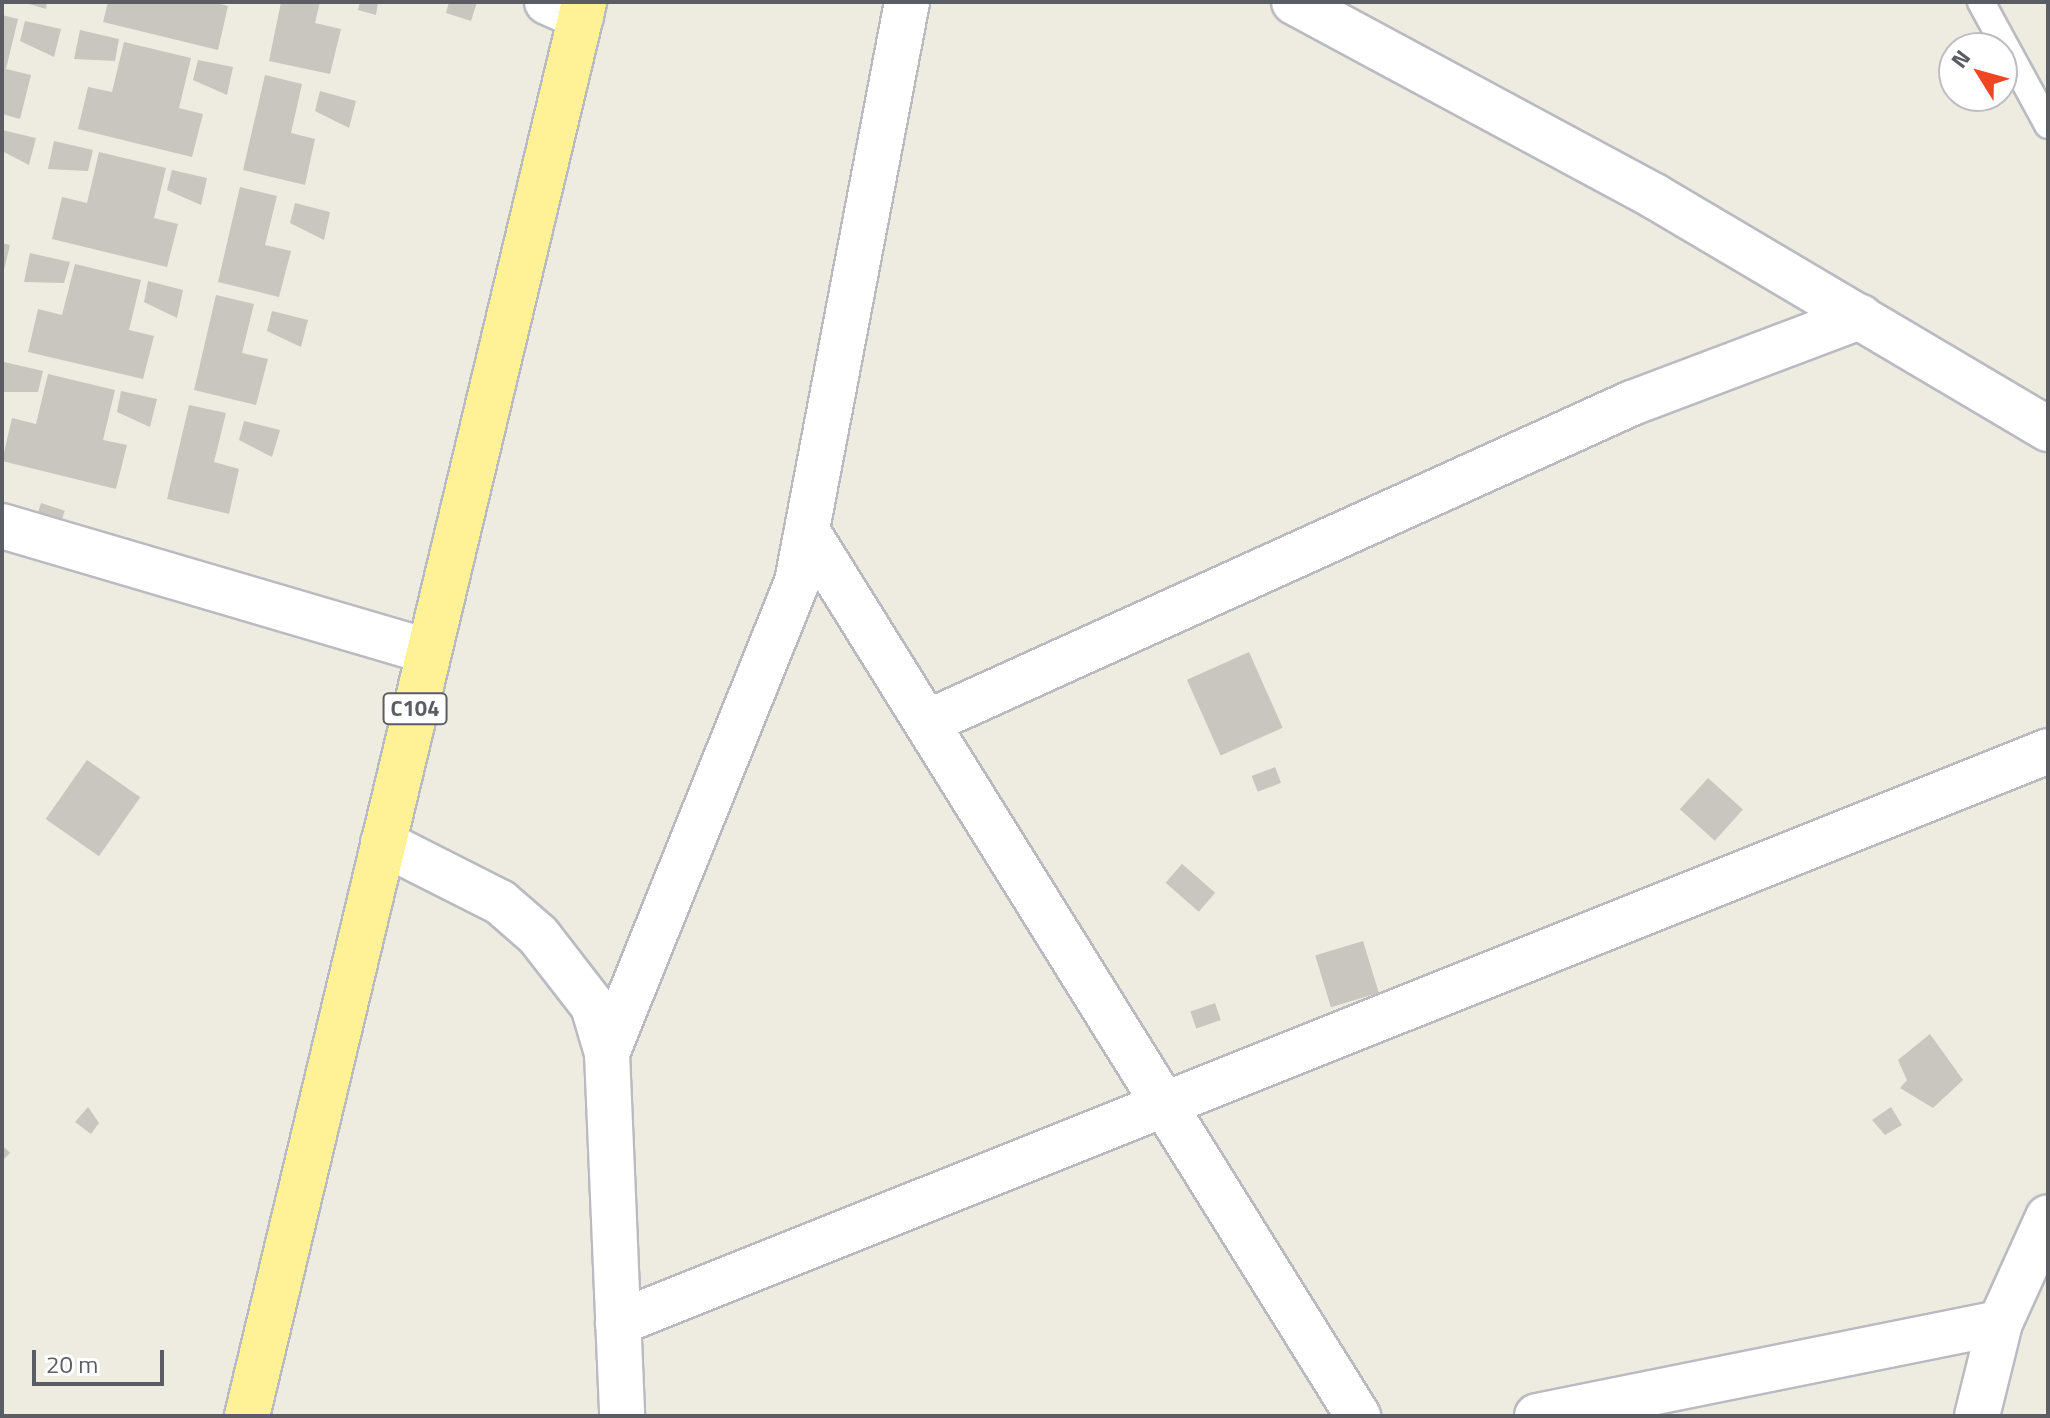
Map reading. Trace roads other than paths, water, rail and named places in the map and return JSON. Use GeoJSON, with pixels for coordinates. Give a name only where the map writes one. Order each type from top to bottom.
{"type":"FeatureCollection","features":[{"type":"Feature","properties":{"kind":"highway","name":"C104"},"geometry":{"type":"LineString","coordinates":[[247,1416],[429,652],[571,7]]}},
{"type":"Feature","properties":{"kind":"street"},"geometry":{"type":"LineString","coordinates":[[607,1053],[777,637],[807,531],[907,2]]}},
{"type":"Feature","properties":{"kind":"street"},"geometry":{"type":"LineString","coordinates":[[1294,2],[1654,196],[2048,429]]}},
{"type":"Feature","properties":{"kind":"street"},"geometry":{"type":"LineString","coordinates":[[928,722],[1632,403],[1860,317]]}},
{"type":"Feature","properties":{"kind":"street"},"geometry":{"type":"LineString","coordinates":[[2,526],[429,652]]}},
{"type":"Feature","properties":{"kind":"street"},"geometry":{"type":"LineString","coordinates":[[807,531],[1170,1107],[1358,1416]]}},
{"type":"Feature","properties":{"kind":"street"},"geometry":{"type":"LineString","coordinates":[[618,1323],[1170,1107],[2048,751]]}},
{"type":"Feature","properties":{"kind":"street"},"geometry":{"type":"LineString","coordinates":[[383,843],[500,902],[538,935],[593,1006],[607,1053],[622,1416]]}},
{"type":"Feature","properties":{"kind":"street"},"geometry":{"type":"LineString","coordinates":[[1977,1416],[2000,1323],[2048,1217]]}},
{"type":"Feature","properties":{"kind":"street"},"geometry":{"type":"LineString","coordinates":[[1537,1416],[2000,1323]]}},
{"type":"Feature","properties":{"kind":"lane"},"geometry":{"type":"LineString","coordinates":[[1981,2],[2048,125]]}}]}
